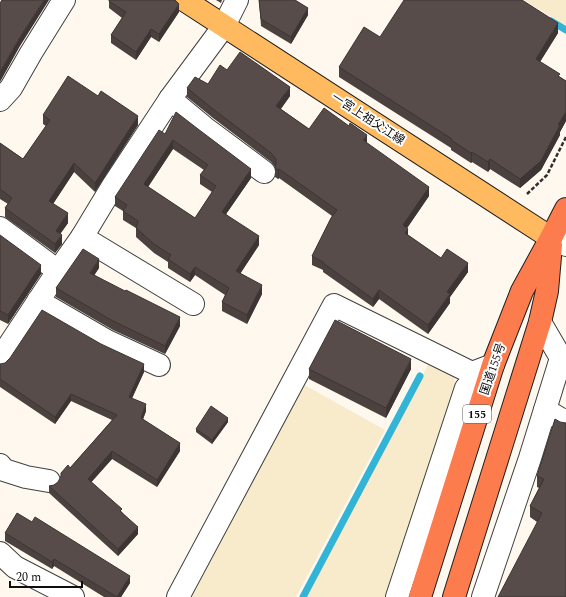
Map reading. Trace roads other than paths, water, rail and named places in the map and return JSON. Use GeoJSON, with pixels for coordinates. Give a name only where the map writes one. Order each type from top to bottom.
{"type":"FeatureCollection","features":[{"type":"Feature","properties":{"kind":"highway","name":"国道155号"},"geometry":{"type":"LineString","coordinates":[[454,597],[540,322],[566,208]]}},
{"type":"Feature","properties":{"kind":"highway","name":"国道155号"},"geometry":{"type":"LineString","coordinates":[[420,597],[493,365],[522,291],[559,241]]}},
{"type":"Feature","properties":{"kind":"main road","name":"一宮上祖父江線"},"geometry":{"type":"LineString","coordinates":[[184,0],[559,241]]}},
{"type":"Feature","properties":{"kind":"street"},"geometry":{"type":"LineString","coordinates":[[0,100],[11,88],[31,52],[64,0]]}},
{"type":"Feature","properties":{"kind":"street"},"geometry":{"type":"LineString","coordinates":[[0,359],[82,237],[114,184],[170,99],[224,26],[237,0]]}},
{"type":"Feature","properties":{"kind":"street"},"geometry":{"type":"LineString","coordinates":[[170,99],[205,128],[264,172]]}},
{"type":"Feature","properties":{"kind":"street"},"geometry":{"type":"LineString","coordinates":[[0,228],[58,271]]}},
{"type":"Feature","properties":{"kind":"street"},"geometry":{"type":"LineString","coordinates":[[82,237],[193,304]]}},
{"type":"Feature","properties":{"kind":"street"},"geometry":{"type":"LineString","coordinates":[[38,301],[107,341],[159,365]]}},
{"type":"Feature","properties":{"kind":"street"},"geometry":{"type":"LineString","coordinates":[[178,597],[334,305],[472,373],[493,365]]}},
{"type":"Feature","properties":{"kind":"street"},"geometry":{"type":"LineString","coordinates":[[483,597],[530,458],[560,358],[540,322]]}},
{"type":"Feature","properties":{"kind":"street"},"geometry":{"type":"LineString","coordinates":[[398,597],[466,388],[493,365]]}},
{"type":"Feature","properties":{"kind":"street"},"geometry":{"type":"LineString","coordinates":[[544,410],[566,422]]}},
{"type":"Feature","properties":{"kind":"street"},"geometry":{"type":"LineString","coordinates":[[1,473],[49,481]]}},
{"type":"Feature","properties":{"kind":"street"},"geometry":{"type":"LineString","coordinates":[[0,553],[15,567],[73,597]]}},
{"type":"Feature","properties":{"kind":"waterway"},"geometry":{"type":"LineString","coordinates":[[551,21],[566,30]]}},
{"type":"Feature","properties":{"kind":"waterway"},"geometry":{"type":"LineString","coordinates":[[303,597],[420,376]]}}]}
